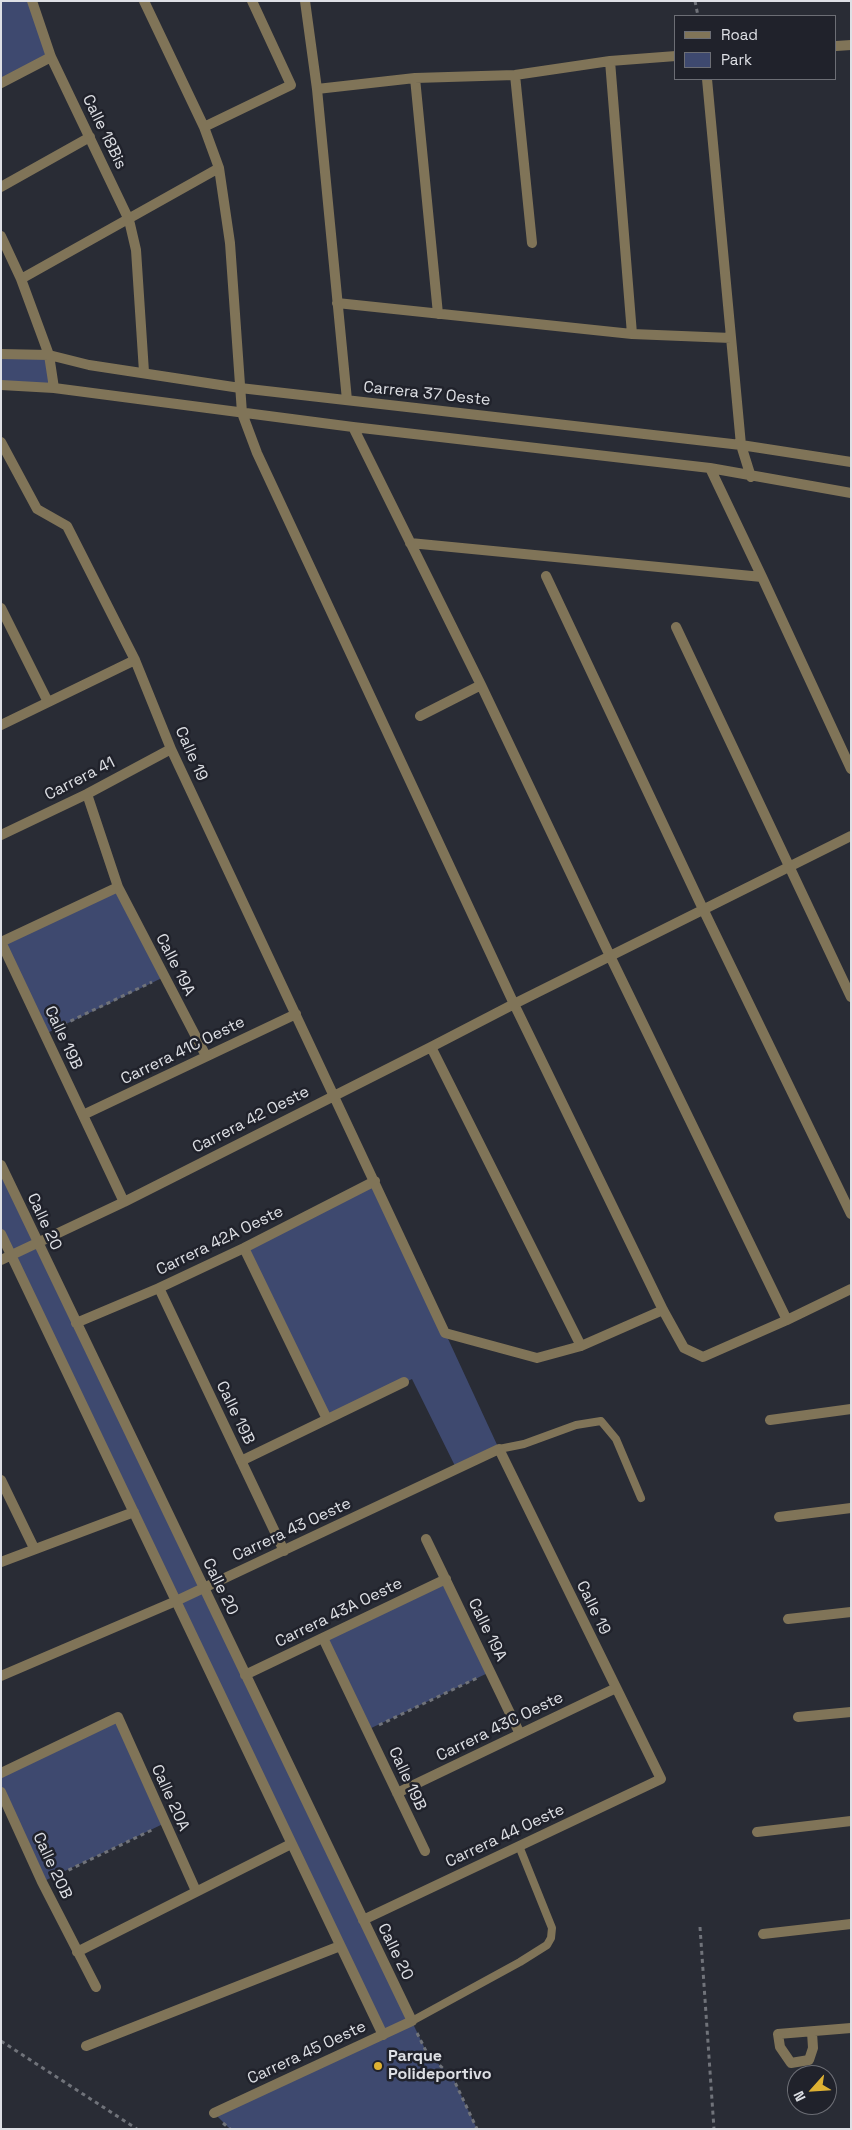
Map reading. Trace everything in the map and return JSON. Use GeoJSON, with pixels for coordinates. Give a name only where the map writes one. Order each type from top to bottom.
{"type":"FeatureCollection","features":[{"type":"Feature","properties":{"kind":"street","name":"Calle 18Bis"},"geometry":{"type":"LineString","coordinates":[[32,1],[51,57],[130,220],[136,250],[144,372]]}},
{"type":"Feature","properties":{"kind":"street"},"geometry":{"type":"LineString","coordinates":[[144,1],[204,127],[220,168],[230,243],[242,413],[257,453],[514,1004],[663,1310],[684,1348],[703,1357],[851,1289]]}},
{"type":"Feature","properties":{"kind":"street"},"geometry":{"type":"LineString","coordinates":[[204,127],[291,85],[252,1]]}},
{"type":"Feature","properties":{"kind":"street"},"geometry":{"type":"LineString","coordinates":[[305,1],[317,89],[347,400]]}},
{"type":"Feature","properties":{"kind":"street"},"geometry":{"type":"LineString","coordinates":[[837,46],[851,45]]}},
{"type":"Feature","properties":{"kind":"street"},"geometry":{"type":"LineString","coordinates":[[317,89],[415,78],[515,74],[610,61],[674,56]]}},
{"type":"Feature","properties":{"kind":"street"},"geometry":{"type":"LineString","coordinates":[[1,84],[51,57]]}},
{"type":"Feature","properties":{"kind":"street"},"geometry":{"type":"LineString","coordinates":[[610,61],[632,334]]}},
{"type":"Feature","properties":{"kind":"street"},"geometry":{"type":"LineString","coordinates":[[515,74],[532,243]]}},
{"type":"Feature","properties":{"kind":"street"},"geometry":{"type":"LineString","coordinates":[[415,78],[438,314]]}},
{"type":"Feature","properties":{"kind":"street"},"geometry":{"type":"LineString","coordinates":[[707,80],[741,445],[751,477]]}},
{"type":"Feature","properties":{"kind":"street"},"geometry":{"type":"LineString","coordinates":[[1,187],[90,137]]}},
{"type":"Feature","properties":{"kind":"street"},"geometry":{"type":"LineString","coordinates":[[21,279],[130,220],[220,168]]}},
{"type":"Feature","properties":{"kind":"street"},"geometry":{"type":"LineString","coordinates":[[1,236],[21,279],[49,355],[54,388]]}},
{"type":"Feature","properties":{"kind":"street"},"geometry":{"type":"LineString","coordinates":[[337,303],[632,334],[730,338]]}},
{"type":"Feature","properties":{"kind":"street","name":"Carrera 37 Oeste"},"geometry":{"type":"LineString","coordinates":[[1,354],[49,355],[89,365],[240,388],[741,445],[851,462]]}},
{"type":"Feature","properties":{"kind":"street"},"geometry":{"type":"LineString","coordinates":[[1,385],[54,388],[242,413],[710,468],[751,477],[851,493]]}},
{"type":"Feature","properties":{"kind":"street"},"geometry":{"type":"LineString","coordinates":[[353,426],[481,685],[787,1320]]}},
{"type":"Feature","properties":{"kind":"street","name":"Calle 19"},"geometry":{"type":"LineString","coordinates":[[1,442],[37,509],[67,526],[134,660],[171,749],[375,1180],[445,1333],[537,1358],[581,1346]]}},
{"type":"Feature","properties":{"kind":"street"},"geometry":{"type":"LineString","coordinates":[[710,468],[851,769]]}},
{"type":"Feature","properties":{"kind":"street"},"geometry":{"type":"LineString","coordinates":[[410,543],[762,577]]}},
{"type":"Feature","properties":{"kind":"street"},"geometry":{"type":"LineString","coordinates":[[546,576],[703,909],[851,1214]]}},
{"type":"Feature","properties":{"kind":"street"},"geometry":{"type":"LineString","coordinates":[[1,608],[48,702]]}},
{"type":"Feature","properties":{"kind":"street"},"geometry":{"type":"LineString","coordinates":[[676,627],[851,997]]}},
{"type":"Feature","properties":{"kind":"street"},"geometry":{"type":"LineString","coordinates":[[1,725],[134,660]]}},
{"type":"Feature","properties":{"kind":"street"},"geometry":{"type":"LineString","coordinates":[[420,716],[481,685]]}},
{"type":"Feature","properties":{"kind":"street","name":"Carrera 41"},"geometry":{"type":"LineString","coordinates":[[1,835],[87,794],[171,749]]}},
{"type":"Feature","properties":{"kind":"street","name":"Calle 19A"},"geometry":{"type":"LineString","coordinates":[[87,794],[118,887],[206,1056]]}},
{"type":"Feature","properties":{"kind":"street","name":"Carrera 42 Oeste"},"geometry":{"type":"LineString","coordinates":[[1,1260],[124,1202],[851,836]]}},
{"type":"Feature","properties":{"kind":"street"},"geometry":{"type":"LineString","coordinates":[[1,942],[118,887]]}},
{"type":"Feature","properties":{"kind":"street","name":"Calle 19B"},"geometry":{"type":"LineString","coordinates":[[1,942],[124,1202]]}},
{"type":"Feature","properties":{"kind":"street","name":"Carrera 41C Oeste"},"geometry":{"type":"LineString","coordinates":[[83,1115],[296,1014]]}},
{"type":"Feature","properties":{"kind":"street"},"geometry":{"type":"LineString","coordinates":[[431,1047],[581,1346],[663,1310]]}},
{"type":"Feature","properties":{"kind":"street","name":"Calle 20"},"geometry":{"type":"LineString","coordinates":[[1,1165],[412,2021]]}},
{"type":"Feature","properties":{"kind":"street","name":"Carrera 42A Oeste"},"geometry":{"type":"LineString","coordinates":[[76,1324],[244,1248],[375,1180]]}},
{"type":"Feature","properties":{"kind":"street"},"geometry":{"type":"LineString","coordinates":[[1,1234],[383,2035]]}},
{"type":"Feature","properties":{"kind":"street"},"geometry":{"type":"LineString","coordinates":[[244,1248],[327,1419]]}},
{"type":"Feature","properties":{"kind":"street","name":"Calle 19B"},"geometry":{"type":"LineString","coordinates":[[159,1288],[284,1550]]}},
{"type":"Feature","properties":{"kind":"street"},"geometry":{"type":"LineString","coordinates":[[241,1461],[404,1382]]}},
{"type":"Feature","properties":{"kind":"street"},"geometry":{"type":"LineString","coordinates":[[770,1420],[851,1409]]}},
{"type":"Feature","properties":{"kind":"street","name":"Calle 19"},"geometry":{"type":"LineString","coordinates":[[499,1449],[661,1779]]}},
{"type":"Feature","properties":{"kind":"street","name":"Carrera 43 Oeste"},"geometry":{"type":"LineString","coordinates":[[1,1676],[176,1601],[499,1449]]}},
{"type":"Feature","properties":{"kind":"street"},"geometry":{"type":"LineString","coordinates":[[1,1480],[34,1548]]}},
{"type":"Feature","properties":{"kind":"street"},"geometry":{"type":"LineString","coordinates":[[779,1517],[851,1508]]}},
{"type":"Feature","properties":{"kind":"street"},"geometry":{"type":"LineString","coordinates":[[1,1562],[134,1512]]}},
{"type":"Feature","properties":{"kind":"street","name":"Calle 19A"},"geometry":{"type":"LineString","coordinates":[[426,1539],[520,1734]]}},
{"type":"Feature","properties":{"kind":"street","name":"Carrera 43A Oeste"},"geometry":{"type":"LineString","coordinates":[[245,1675],[446,1579]]}},
{"type":"Feature","properties":{"kind":"street"},"geometry":{"type":"LineString","coordinates":[[788,1619],[851,1612]]}},
{"type":"Feature","properties":{"kind":"street","name":"Calle 19B"},"geometry":{"type":"LineString","coordinates":[[323,1638],[425,1851]]}},
{"type":"Feature","properties":{"kind":"street","name":"Carrera 43C Oeste"},"geometry":{"type":"LineString","coordinates":[[397,1793],[616,1688]]}},
{"type":"Feature","properties":{"kind":"street"},"geometry":{"type":"LineString","coordinates":[[798,1717],[851,1712]]}},
{"type":"Feature","properties":{"kind":"street","name":"Calle 20A"},"geometry":{"type":"LineString","coordinates":[[1,1773],[118,1716],[196,1891]]}},
{"type":"Feature","properties":{"kind":"street","name":"Carrera 44 Oeste"},"geometry":{"type":"LineString","coordinates":[[363,1920],[661,1779]]}},
{"type":"Feature","properties":{"kind":"street","name":"Calle 20B"},"geometry":{"type":"LineString","coordinates":[[1,1792],[42,1882],[96,1987]]}},
{"type":"Feature","properties":{"kind":"street"},"geometry":{"type":"LineString","coordinates":[[757,1832],[851,1821]]}},
{"type":"Feature","properties":{"kind":"street"},"geometry":{"type":"LineString","coordinates":[[77,1952],[292,1844]]}},
{"type":"Feature","properties":{"kind":"street"},"geometry":{"type":"LineString","coordinates":[[763,1934],[851,1924]]}},
{"type":"Feature","properties":{"kind":"street"},"geometry":{"type":"LineString","coordinates":[[86,2046],[340,1946]]}},
{"type":"Feature","properties":{"kind":"street","name":"Carrera 45 Oeste"},"geometry":{"type":"LineString","coordinates":[[214,2113],[412,2021]]}},
{"type":"Feature","properties":{"kind":"street"},"geometry":{"type":"LineString","coordinates":[[812,2032],[851,2028]]}},
{"type":"Feature","properties":{"kind":"lane"},"geometry":{"type":"LineString","coordinates":[[499,1449],[524,1444],[576,1425],[601,1421],[616,1439],[641,1498]]}},
{"type":"Feature","properties":{"kind":"lane"},"geometry":{"type":"LineString","coordinates":[[412,2021],[520,1962],[547,1945],[551,1938],[552,1928],[519,1846]]}},
{"type":"Feature","properties":{"kind":"path"},"geometry":{"type":"LineString","coordinates":[[695,1],[698,15]]}},
{"type":"Feature","properties":{"kind":"path"},"geometry":{"type":"LineString","coordinates":[[45,1034],[164,977]]}},
{"type":"Feature","properties":{"kind":"path"},"geometry":{"type":"LineString","coordinates":[[368,1730],[490,1672]]}},
{"type":"Feature","properties":{"kind":"path"},"geometry":{"type":"LineString","coordinates":[[42,1882],[165,1823]]}},
{"type":"Feature","properties":{"kind":"path"},"geometry":{"type":"LineString","coordinates":[[700,1927],[714,2129]]}},
{"type":"Feature","properties":{"kind":"path"},"geometry":{"type":"LineString","coordinates":[[412,2021],[427,2053],[452,2078],[477,2129]]}},
{"type":"Feature","properties":{"kind":"path"},"geometry":{"type":"LineString","coordinates":[[1,2041],[137,2129]]}},
{"type":"Feature","properties":{"kind":"green space"},"geometry":{"type":"Polygon","coordinates":[[[1,1],[32,1],[51,57],[1,83],[1,1]]]}},
{"type":"Feature","properties":{"kind":"green space"},"geometry":{"type":"Polygon","coordinates":[[[1,354],[49,355],[54,388],[1,385],[1,354]]]}},
{"type":"Feature","properties":{"kind":"green space"},"geometry":{"type":"Polygon","coordinates":[[[118,887],[164,977],[45,1034],[1,942],[118,887]]]}},
{"type":"Feature","properties":{"kind":"green space"},"geometry":{"type":"Polygon","coordinates":[[[1,1165],[427,2053],[453,2078],[477,2129],[230,2129],[214,2113],[383,2035],[1,1234],[1,1165]]]}},
{"type":"Feature","properties":{"kind":"green space"},"geometry":{"type":"Polygon","coordinates":[[[375,1181],[499,1449],[457,1470],[412,1379],[327,1419],[244,1248],[375,1181]]]}},
{"type":"Feature","properties":{"kind":"green space"},"geometry":{"type":"Polygon","coordinates":[[[446,1579],[490,1672],[367,1730],[323,1638],[446,1579]]]}},
{"type":"Feature","properties":{"kind":"green space"},"geometry":{"type":"Polygon","coordinates":[[[118,1717],[165,1823],[42,1882],[1,1792],[1,1773],[118,1717]]]}},
{"type":"Feature","properties":{"kind":"place","name":"Parque Polideportivo"},"geometry":{"type":"Point","coordinates":[378,2066]}}]}
